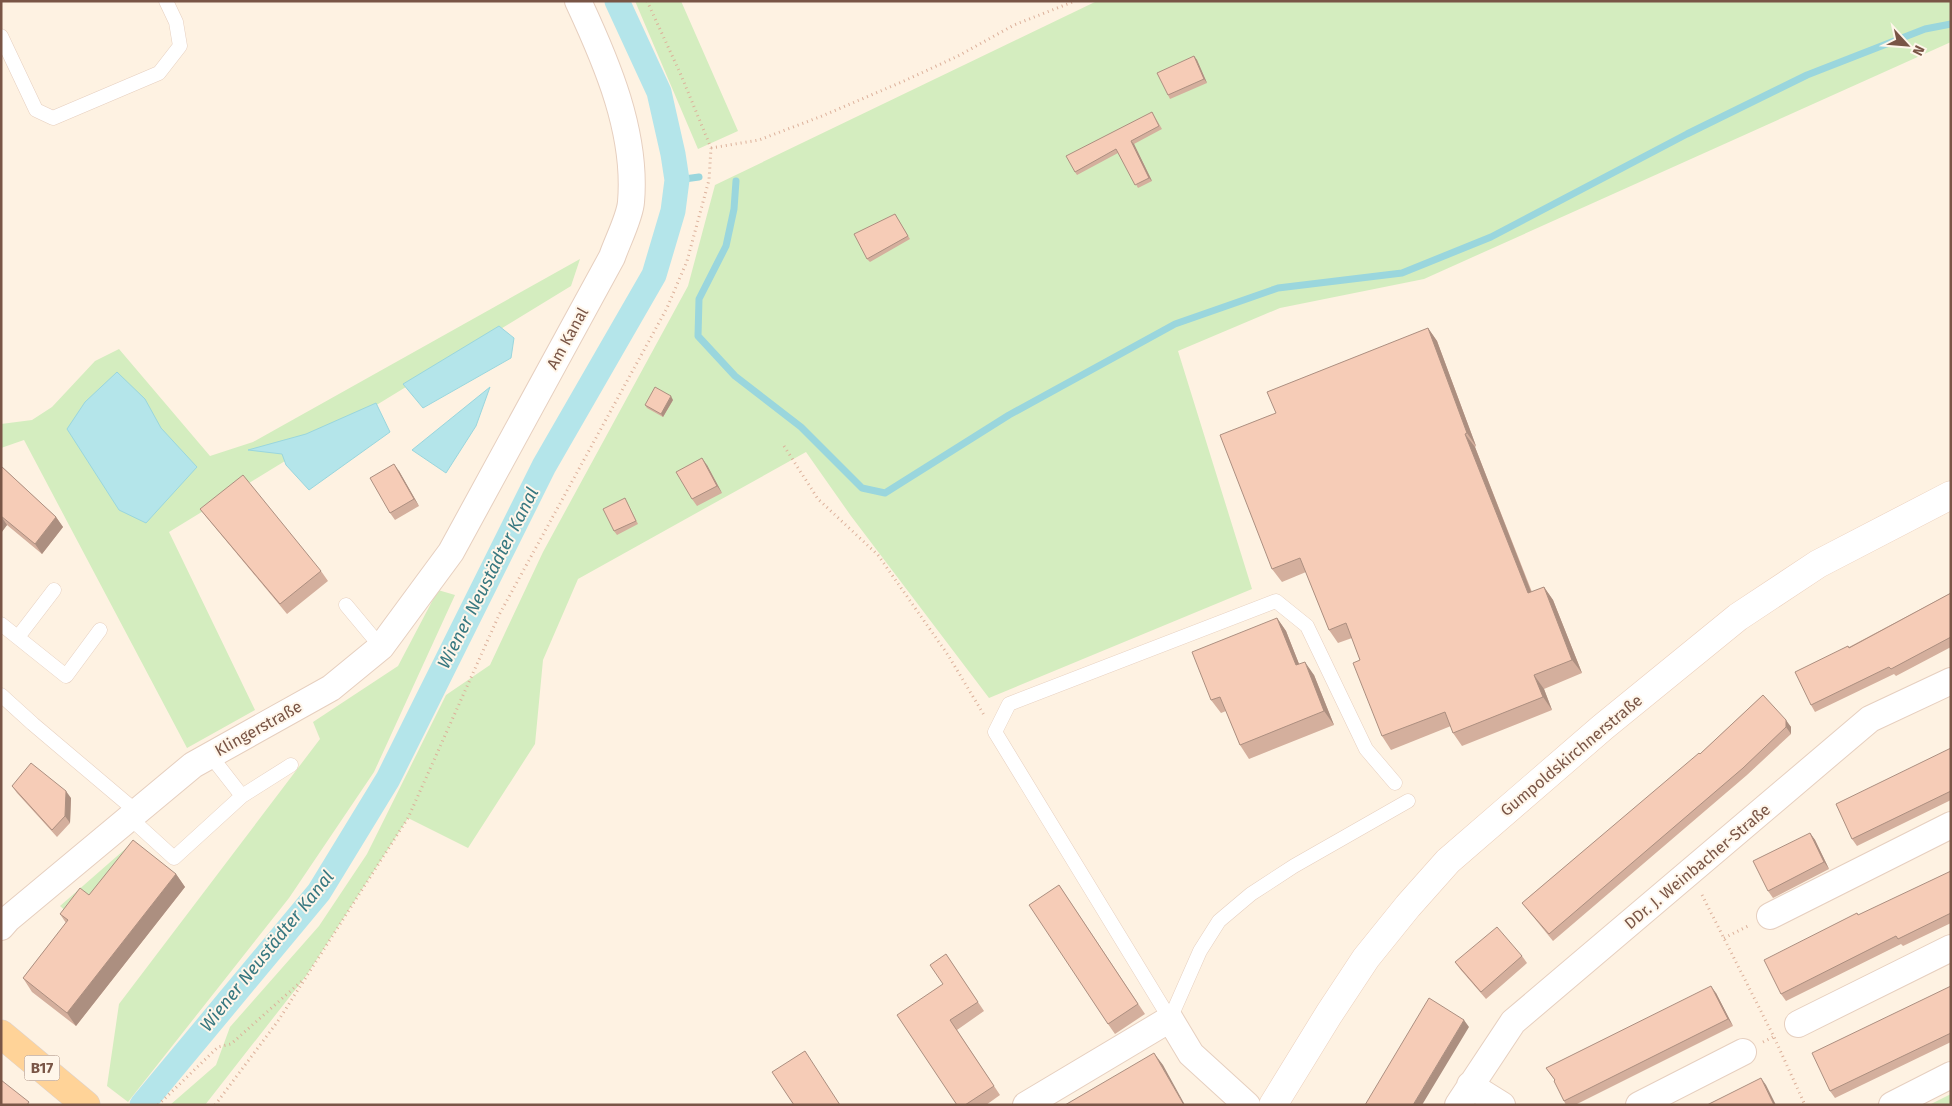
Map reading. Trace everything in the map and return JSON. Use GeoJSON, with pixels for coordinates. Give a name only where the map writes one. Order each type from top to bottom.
{"type":"FeatureCollection","features":[{"type":"Feature","properties":{"kind":"main road","name":"B17"},"geometry":{"type":"LineString","coordinates":[[1,1034],[85,1104]]}},
{"type":"Feature","properties":{"kind":"street","name":"Am Kanal"},"geometry":{"type":"LineString","coordinates":[[381,647],[451,552],[612,257],[631,204],[630,162],[622,117],[597,42],[578,1]]}},
{"type":"Feature","properties":{"kind":"street","name":"Gumpoldskirchnerstraße"},"geometry":{"type":"LineString","coordinates":[[1273,1105],[1366,958],[1448,861],[1603,727],[1738,617],[1818,564],[1951,495]]}},
{"type":"Feature","properties":{"kind":"street","name":"Klingerstraße"},"geometry":{"type":"LineString","coordinates":[[1,927],[8,919],[193,765],[331,688],[381,647]]}},
{"type":"Feature","properties":{"kind":"street","name":"DDr. J. Weinbacher-Straße"},"geometry":{"type":"LineString","coordinates":[[1502,1105],[1464,1095],[1512,1022],[1870,719],[1951,681]]}},
{"type":"Feature","properties":{"kind":"street"},"geometry":{"type":"LineString","coordinates":[[1770,916],[1951,825]]}},
{"type":"Feature","properties":{"kind":"street"},"geometry":{"type":"LineString","coordinates":[[1798,1024],[1951,948]]}},
{"type":"Feature","properties":{"kind":"street"},"geometry":{"type":"LineString","coordinates":[[1026,1105],[1170,1019],[1191,1054],[1247,1105]]}},
{"type":"Feature","properties":{"kind":"street"},"geometry":{"type":"LineString","coordinates":[[1639,1105],[1743,1052]]}},
{"type":"Feature","properties":{"kind":"street"},"geometry":{"type":"LineString","coordinates":[[1892,1105],[1951,1075]]}},
{"type":"Feature","properties":{"kind":"lane"},"geometry":{"type":"LineString","coordinates":[[1,36],[36,110],[53,118],[159,73],[180,46],[176,22],[166,1]]}},
{"type":"Feature","properties":{"kind":"lane"},"geometry":{"type":"LineString","coordinates":[[18,637],[54,590]]}},
{"type":"Feature","properties":{"kind":"lane"},"geometry":{"type":"LineString","coordinates":[[1170,1019],[995,732],[1009,704],[1276,601],[1307,626],[1366,749],[1395,783]]}},
{"type":"Feature","properties":{"kind":"lane"},"geometry":{"type":"LineString","coordinates":[[346,605],[381,647]]}},
{"type":"Feature","properties":{"kind":"lane"},"geometry":{"type":"LineString","coordinates":[[1,624],[66,676],[100,630]]}},
{"type":"Feature","properties":{"kind":"lane"},"geometry":{"type":"LineString","coordinates":[[1,694],[133,814],[174,858],[242,796],[290,765]]}},
{"type":"Feature","properties":{"kind":"lane"},"geometry":{"type":"LineString","coordinates":[[210,755],[242,796]]}},
{"type":"Feature","properties":{"kind":"lane"},"geometry":{"type":"LineString","coordinates":[[1170,1019],[1200,951],[1219,921],[1251,894],[1294,866],[1408,801]]}},
{"type":"Feature","properties":{"kind":"path"},"geometry":{"type":"LineString","coordinates":[[216,1105],[278,1021],[408,818],[499,615],[667,308],[687,261],[709,180],[711,148],[681,75],[647,1]]}},
{"type":"Feature","properties":{"kind":"path"},"geometry":{"type":"LineString","coordinates":[[711,148],[759,140],[822,116],[958,56],[1014,26],[1075,1]]}},
{"type":"Feature","properties":{"kind":"path"},"geometry":{"type":"LineString","coordinates":[[784,446],[818,499],[878,555],[948,655],[995,732]]}},
{"type":"Feature","properties":{"kind":"path"},"geometry":{"type":"LineString","coordinates":[[1690,872],[1774,1036],[1804,1105]]}},
{"type":"Feature","properties":{"kind":"path"},"geometry":{"type":"LineString","coordinates":[[158,1105],[218,1047],[231,1044],[306,976]]}},
{"type":"Feature","properties":{"kind":"green space"},"geometry":{"type":"Polygon","coordinates":[[[635,1],[681,1],[738,131],[698,149],[635,1]]]}},
{"type":"Feature","properties":{"kind":"green space"},"geometry":{"type":"Polygon","coordinates":[[[1097,1],[1951,1],[1951,42],[1424,279],[1280,308],[1178,351],[1252,589],[989,698],[851,516],[806,452],[578,579],[543,660],[535,744],[468,848],[408,818],[306,976],[205,1105],[170,1105],[216,1065],[230,1027],[319,926],[367,854],[446,695],[490,665],[543,552],[688,286],[715,185],[1097,1]]]}},
{"type":"Feature","properties":{"kind":"green space"},"geometry":{"type":"Polygon","coordinates":[[[580,259],[571,286],[169,532],[255,710],[187,748],[24,440],[1,448],[1,424],[32,420],[52,407],[95,361],[119,349],[210,456],[253,442],[580,259]]]}},
{"type":"Feature","properties":{"kind":"green space"},"geometry":{"type":"Polygon","coordinates":[[[438,590],[455,595],[374,772],[289,898],[128,1102],[107,1086],[119,1004],[320,739],[313,722],[398,666],[438,590]]]}},
{"type":"Feature","properties":{"kind":"green space"},"geometry":{"type":"Polygon","coordinates":[[[132,843],[99,908],[67,912],[60,906],[132,843]]]}},
{"type":"Feature","properties":{"kind":"green space"},"geometry":{"type":"Polygon","coordinates":[[[1951,1094],[1951,1105],[1929,1105],[1951,1094]]]}},
{"type":"Feature","properties":{"kind":"water"},"geometry":{"type":"Polygon","coordinates":[[[499,326],[514,338],[511,358],[423,408],[403,384],[499,326]]]}},
{"type":"Feature","properties":{"kind":"water"},"geometry":{"type":"Polygon","coordinates":[[[117,372],[145,399],[161,428],[197,467],[146,523],[119,510],[67,429],[85,402],[117,372]]]}},
{"type":"Feature","properties":{"kind":"water"},"geometry":{"type":"Polygon","coordinates":[[[490,387],[476,426],[446,473],[412,450],[490,387]]]}},
{"type":"Feature","properties":{"kind":"water"},"geometry":{"type":"Polygon","coordinates":[[[376,403],[390,432],[309,490],[286,465],[282,454],[248,450],[306,434],[376,403]]]}},
{"type":"Feature","properties":{"kind":"building"},"geometry":{"type":"Polygon","coordinates":[[[1194,56],[1204,79],[1168,95],[1157,73],[1194,56]]]}},
{"type":"Feature","properties":{"kind":"building"},"geometry":{"type":"Polygon","coordinates":[[[1152,112],[1159,126],[1131,141],[1149,178],[1135,185],[1116,149],[1075,172],[1066,156],[1152,112]]]}},
{"type":"Feature","properties":{"kind":"building"},"geometry":{"type":"Polygon","coordinates":[[[895,214],[908,236],[867,259],[854,234],[895,214]]]}},
{"type":"Feature","properties":{"kind":"building"},"geometry":{"type":"Polygon","coordinates":[[[1428,328],[1467,433],[1465,434],[1528,593],[1544,587],[1572,660],[1534,675],[1543,697],[1453,733],[1445,712],[1382,736],[1353,663],[1360,660],[1346,623],[1329,630],[1300,558],[1272,569],[1220,435],[1276,413],[1267,392],[1428,328]]]}},
{"type":"Feature","properties":{"kind":"building"},"geometry":{"type":"Polygon","coordinates":[[[655,387],[671,396],[661,414],[645,405],[655,387]]]}},
{"type":"Feature","properties":{"kind":"building"},"geometry":{"type":"Polygon","coordinates":[[[702,458],[717,486],[692,499],[676,472],[702,458]]]}},
{"type":"Feature","properties":{"kind":"building"},"geometry":{"type":"Polygon","coordinates":[[[394,464],[414,499],[390,513],[370,478],[394,464]]]}},
{"type":"Feature","properties":{"kind":"building"},"geometry":{"type":"Polygon","coordinates":[[[1,466],[56,517],[35,544],[1,516],[1,466]]]}},
{"type":"Feature","properties":{"kind":"building"},"geometry":{"type":"Polygon","coordinates":[[[243,475],[321,571],[280,604],[200,509],[243,475]]]}},
{"type":"Feature","properties":{"kind":"building"},"geometry":{"type":"Polygon","coordinates":[[[625,498],[636,521],[614,531],[603,509],[625,498]]]}},
{"type":"Feature","properties":{"kind":"building"},"geometry":{"type":"Polygon","coordinates":[[[1951,593],[1951,637],[1891,669],[1889,667],[1811,705],[1795,672],[1848,646],[1849,648],[1951,593]]]}},
{"type":"Feature","properties":{"kind":"building"},"geometry":{"type":"Polygon","coordinates":[[[1277,618],[1296,665],[1305,662],[1324,711],[1240,745],[1220,697],[1211,700],[1192,652],[1277,618]]]}},
{"type":"Feature","properties":{"kind":"building"},"geometry":{"type":"Polygon","coordinates":[[[1763,695],[1786,720],[1786,727],[1743,768],[1549,934],[1522,903],[1700,754],[1763,695]]]}},
{"type":"Feature","properties":{"kind":"building"},"geometry":{"type":"Polygon","coordinates":[[[1951,748],[1951,791],[1852,839],[1836,804],[1951,748]]]}},
{"type":"Feature","properties":{"kind":"building"},"geometry":{"type":"Polygon","coordinates":[[[31,763],[66,791],[65,816],[52,830],[12,786],[31,763]]]}},
{"type":"Feature","properties":{"kind":"building"},"geometry":{"type":"Polygon","coordinates":[[[1810,833],[1824,862],[1768,891],[1753,861],[1810,833]]]}},
{"type":"Feature","properties":{"kind":"building"},"geometry":{"type":"Polygon","coordinates":[[[133,840],[176,874],[67,1013],[23,978],[68,920],[60,914],[80,888],[89,895],[133,840]]]}},
{"type":"Feature","properties":{"kind":"building"},"geometry":{"type":"Polygon","coordinates":[[[1951,871],[1951,913],[1898,939],[1896,936],[1781,994],[1764,960],[1857,913],[1858,915],[1951,871]]]}},
{"type":"Feature","properties":{"kind":"building"},"geometry":{"type":"Polygon","coordinates":[[[1059,885],[1138,1004],[1108,1024],[1029,905],[1059,885]]]}},
{"type":"Feature","properties":{"kind":"building"},"geometry":{"type":"Polygon","coordinates":[[[1497,927],[1522,956],[1481,992],[1455,962],[1497,927]]]}},
{"type":"Feature","properties":{"kind":"building"},"geometry":{"type":"Polygon","coordinates":[[[946,954],[978,1002],[950,1020],[994,1086],[965,1105],[957,1105],[897,1015],[943,984],[930,965],[946,954]]]}},
{"type":"Feature","properties":{"kind":"building"},"geometry":{"type":"Polygon","coordinates":[[[1711,986],[1728,1019],[1564,1101],[1555,1080],[1546,1068],[1711,986]]]}},
{"type":"Feature","properties":{"kind":"building"},"geometry":{"type":"Polygon","coordinates":[[[1951,986],[1951,1033],[1830,1091],[1812,1053],[1951,986]]]}},
{"type":"Feature","properties":{"kind":"building"},"geometry":{"type":"Polygon","coordinates":[[[1429,998],[1464,1020],[1413,1105],[1365,1105],[1429,998]]]}},
{"type":"Feature","properties":{"kind":"building"},"geometry":{"type":"Polygon","coordinates":[[[805,1051],[840,1105],[794,1105],[772,1072],[805,1051]]]}},
{"type":"Feature","properties":{"kind":"building"},"geometry":{"type":"Polygon","coordinates":[[[1154,1053],[1184,1105],[1065,1105],[1154,1053]]]}},
{"type":"Feature","properties":{"kind":"building"},"geometry":{"type":"Polygon","coordinates":[[[1761,1078],[1774,1105],[1707,1105],[1761,1078]]]}},
{"type":"Feature","properties":{"kind":"building"},"geometry":{"type":"Polygon","coordinates":[[[1,1080],[29,1102],[27,1105],[1,1105],[1,1080]]]}},
{"type":"Feature","properties":{"kind":"waterway","name":"Wiener Neustädter Kanal"},"geometry":{"type":"LineString","coordinates":[[142,1105],[319,892],[388,779],[544,466],[654,275],[673,211],[677,180],[659,92],[617,1]]}},
{"type":"Feature","properties":{"kind":"waterway"},"geometry":{"type":"LineString","coordinates":[[736,181],[734,209],[726,246],[699,299],[698,336],[735,376],[801,427],[862,488],[885,493],[1009,415],[1175,324],[1278,288],[1402,273],[1491,237],[1687,134],[1807,75],[1925,29],[1951,24]]}},
{"type":"Feature","properties":{"kind":"waterway"},"geometry":{"type":"LineString","coordinates":[[677,180],[699,177]]}}]}
